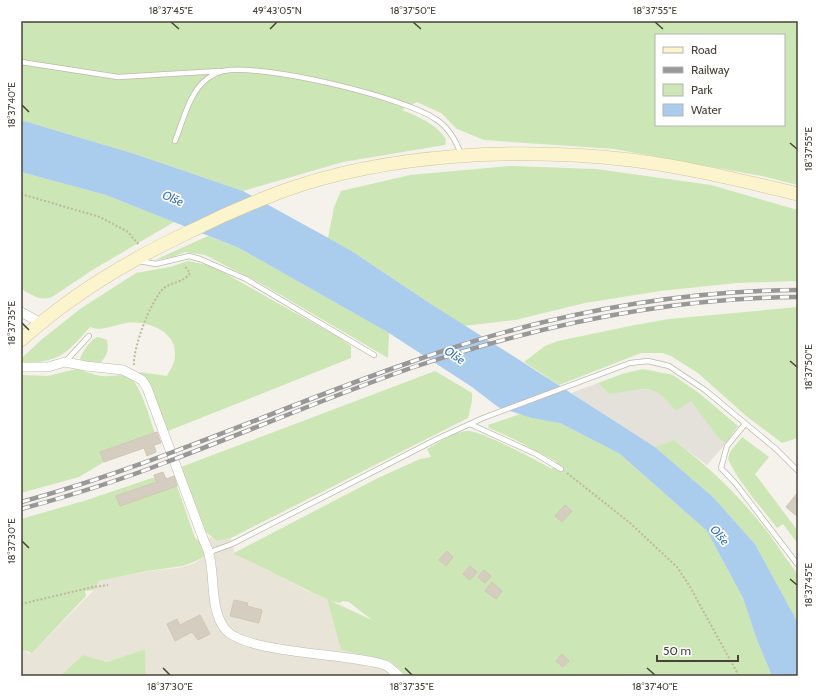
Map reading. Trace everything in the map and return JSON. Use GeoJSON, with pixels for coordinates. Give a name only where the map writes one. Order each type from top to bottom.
{"type":"FeatureCollection","features":[{"type":"Feature","properties":{"kind":"main road"},"geometry":{"type":"LineString","coordinates":[[21,340],[77,294],[159,246],[227,214],[284,191],[359,171],[461,156],[544,154],[632,160],[668,165],[798,194]]}},
{"type":"Feature","properties":{"kind":"street"},"geometry":{"type":"LineString","coordinates":[[21,312],[41,323]]}},
{"type":"Feature","properties":{"kind":"street"},"geometry":{"type":"LineString","coordinates":[[21,368],[48,367],[65,362],[123,370],[142,380],[147,388],[210,552],[217,613],[226,629],[239,639],[274,648],[386,665],[399,676]]}},
{"type":"Feature","properties":{"kind":"lane"},"geometry":{"type":"LineString","coordinates":[[21,62],[118,77],[243,70],[340,86],[418,109],[437,119],[449,131],[461,156]]}},
{"type":"Feature","properties":{"kind":"lane"},"geometry":{"type":"LineString","coordinates":[[175,141],[195,93],[206,80],[222,71]]}},
{"type":"Feature","properties":{"kind":"lane"},"geometry":{"type":"LineString","coordinates":[[134,260],[156,264],[176,261],[189,256],[222,268],[252,283],[374,356]]}},
{"type":"Feature","properties":{"kind":"lane"},"geometry":{"type":"LineString","coordinates":[[65,362],[89,336]]}},
{"type":"Feature","properties":{"kind":"lane"},"geometry":{"type":"LineString","coordinates":[[210,552],[232,544],[320,497],[483,418],[630,363],[648,361],[669,366],[705,390],[776,449],[798,471]]}},
{"type":"Feature","properties":{"kind":"lane"},"geometry":{"type":"LineString","coordinates":[[470,424],[536,454],[561,470]]}},
{"type":"Feature","properties":{"kind":"lane"},"geometry":{"type":"LineString","coordinates":[[745,424],[726,446],[721,468],[736,484],[798,565]]}},
{"type":"Feature","properties":{"kind":"path"},"geometry":{"type":"LineString","coordinates":[[21,194],[100,217],[128,232],[146,253]]}},
{"type":"Feature","properties":{"kind":"path"},"geometry":{"type":"LineString","coordinates":[[135,375],[134,362],[138,345],[153,302],[164,288],[187,278],[190,273],[188,269],[176,261]]}},
{"type":"Feature","properties":{"kind":"path"},"geometry":{"type":"LineString","coordinates":[[561,470],[587,488],[677,567],[689,585],[739,676]]}},
{"type":"Feature","properties":{"kind":"path"},"geometry":{"type":"LineString","coordinates":[[21,604],[93,587],[108,585]]}},
{"type":"Feature","properties":{"kind":"shaded area"},"geometry":{"type":"Polygon","coordinates":[[[598,383],[609,394],[638,389],[657,390],[668,400],[676,411],[691,400],[719,439],[726,443],[707,465],[674,440],[655,447],[571,393],[598,383]]]}},
{"type":"Feature","properties":{"kind":"shaded area"},"geometry":{"type":"Polygon","coordinates":[[[211,537],[217,541],[231,538],[235,555],[261,565],[305,590],[327,599],[341,650],[390,661],[407,676],[146,676],[145,649],[107,662],[83,655],[60,676],[21,676],[21,652],[24,650],[29,654],[32,653],[94,590],[99,581],[149,571],[178,568],[195,563],[206,555],[200,542],[211,537]]]}},
{"type":"Feature","properties":{"kind":"green space"},"geometry":{"type":"Polygon","coordinates":[[[21,21],[798,21],[798,185],[762,176],[614,149],[484,140],[457,129],[441,113],[417,102],[402,110],[420,118],[442,133],[446,139],[445,145],[343,162],[243,191],[135,154],[21,120],[21,21]]]}},
{"type":"Feature","properties":{"kind":"green space"},"geometry":{"type":"Polygon","coordinates":[[[511,166],[596,169],[711,185],[798,210],[798,281],[736,283],[660,291],[585,303],[515,320],[464,326],[350,250],[328,238],[334,207],[341,191],[410,175],[511,166]]]}},
{"type":"Feature","properties":{"kind":"green space"},"geometry":{"type":"Polygon","coordinates":[[[21,172],[106,195],[174,222],[94,269],[52,297],[43,299],[39,298],[21,289],[21,172]]]}},
{"type":"Feature","properties":{"kind":"green space"},"geometry":{"type":"Polygon","coordinates":[[[208,236],[239,248],[389,333],[388,358],[262,284],[205,255],[185,252],[172,257],[155,260],[208,236]]]}},
{"type":"Feature","properties":{"kind":"green space"},"geometry":{"type":"Polygon","coordinates":[[[188,261],[212,266],[340,338],[351,346],[351,358],[168,431],[150,384],[139,372],[167,376],[172,366],[175,359],[174,347],[166,334],[159,329],[143,323],[126,323],[99,329],[90,327],[61,355],[45,361],[21,363],[21,359],[41,340],[80,309],[136,273],[170,267],[188,261]]]}},
{"type":"Feature","properties":{"kind":"green space"},"geometry":{"type":"Polygon","coordinates":[[[798,307],[798,438],[782,443],[745,415],[698,373],[671,356],[663,353],[641,353],[559,385],[524,362],[545,346],[558,341],[635,325],[669,319],[798,307]]]}},
{"type":"Feature","properties":{"kind":"green space"},"geometry":{"type":"Polygon","coordinates":[[[98,337],[107,340],[108,349],[105,357],[101,362],[83,362],[80,359],[87,346],[98,337]]]}},
{"type":"Feature","properties":{"kind":"green space"},"geometry":{"type":"Polygon","coordinates":[[[76,369],[105,376],[124,375],[132,379],[140,392],[155,433],[100,453],[104,462],[79,477],[21,493],[21,375],[48,376],[76,369]]]}},
{"type":"Feature","properties":{"kind":"green space"},"geometry":{"type":"Polygon","coordinates":[[[643,369],[673,375],[699,393],[738,426],[726,443],[719,439],[691,401],[676,411],[660,394],[653,391],[639,389],[609,394],[598,383],[622,374],[643,369]]]}},
{"type":"Feature","properties":{"kind":"green space"},"geometry":{"type":"Polygon","coordinates":[[[435,371],[472,393],[472,401],[468,418],[231,538],[217,541],[206,532],[181,467],[435,371]]]}},
{"type":"Feature","properties":{"kind":"green space"},"geometry":{"type":"Polygon","coordinates":[[[520,414],[560,423],[620,454],[707,531],[743,598],[757,640],[772,676],[407,676],[390,661],[341,650],[327,599],[235,555],[234,553],[378,478],[420,459],[431,457],[427,449],[451,436],[462,432],[467,431],[484,435],[552,469],[557,462],[516,440],[489,428],[488,425],[520,414]],[[331,601],[372,620],[349,602],[343,601],[340,603],[331,601]]]}},
{"type":"Feature","properties":{"kind":"green space"},"geometry":{"type":"Polygon","coordinates":[[[742,437],[769,457],[755,474],[798,531],[798,544],[783,524],[777,528],[738,478],[728,459],[730,452],[742,437]]]}},
{"type":"Feature","properties":{"kind":"green space"},"geometry":{"type":"Polygon","coordinates":[[[674,440],[706,466],[735,494],[761,524],[795,570],[798,578],[799,589],[798,623],[755,544],[713,497],[655,447],[674,440]]]}},
{"type":"Feature","properties":{"kind":"green space"},"geometry":{"type":"Polygon","coordinates":[[[155,477],[157,482],[116,496],[120,506],[177,486],[195,538],[200,542],[206,555],[199,560],[185,565],[99,581],[94,590],[85,591],[86,596],[32,653],[24,650],[22,652],[21,519],[87,500],[155,477]]]}},
{"type":"Feature","properties":{"kind":"green space"},"geometry":{"type":"Polygon","coordinates":[[[145,649],[146,676],[60,676],[83,655],[107,662],[145,649]]]}},
{"type":"Feature","properties":{"kind":"water","name":"Olše"},"geometry":{"type":"Polygon","coordinates":[[[21,120],[135,154],[243,191],[350,250],[434,306],[655,447],[713,497],[755,544],[798,623],[798,676],[772,676],[757,640],[743,598],[707,531],[620,454],[560,423],[532,418],[498,407],[472,387],[389,333],[239,248],[106,195],[21,172],[21,120]]]}},
{"type":"Feature","properties":{"kind":"building"},"geometry":{"type":"Polygon","coordinates":[[[157,432],[161,443],[154,445],[156,452],[147,456],[144,448],[104,462],[100,452],[157,432]]]}},
{"type":"Feature","properties":{"kind":"building"},"geometry":{"type":"Polygon","coordinates":[[[163,472],[166,479],[174,476],[177,486],[120,506],[116,496],[157,482],[154,475],[163,472]]]}},
{"type":"Feature","properties":{"kind":"building"},"geometry":{"type":"Polygon","coordinates":[[[798,492],[798,517],[786,507],[798,492]]]}},
{"type":"Feature","properties":{"kind":"building"},"geometry":{"type":"Polygon","coordinates":[[[565,505],[572,511],[562,522],[555,516],[565,505]]]}},
{"type":"Feature","properties":{"kind":"building"},"geometry":{"type":"Polygon","coordinates":[[[447,551],[453,557],[446,566],[439,560],[447,551]]]}},
{"type":"Feature","properties":{"kind":"building"},"geometry":{"type":"Polygon","coordinates":[[[470,566],[477,572],[470,580],[463,574],[470,566]]]}},
{"type":"Feature","properties":{"kind":"building"},"geometry":{"type":"Polygon","coordinates":[[[484,570],[491,576],[485,583],[478,577],[484,570]]]}},
{"type":"Feature","properties":{"kind":"building"},"geometry":{"type":"Polygon","coordinates":[[[492,582],[502,591],[496,599],[485,591],[492,582]]]}},
{"type":"Feature","properties":{"kind":"building"},"geometry":{"type":"Polygon","coordinates":[[[234,600],[248,603],[247,606],[262,610],[259,623],[230,616],[234,600]]]}},
{"type":"Feature","properties":{"kind":"building"},"geometry":{"type":"Polygon","coordinates":[[[200,615],[210,634],[198,640],[192,632],[175,641],[167,624],[177,619],[180,625],[200,615]]]}},
{"type":"Feature","properties":{"kind":"building"},"geometry":{"type":"Polygon","coordinates":[[[562,654],[569,661],[563,667],[556,661],[562,654]]]}},
{"type":"Feature","properties":{"kind":"railway"},"geometry":{"type":"LineString","coordinates":[[21,502],[70,488],[168,454],[360,380],[455,347],[503,333],[551,320],[649,302],[698,296],[798,290]]}},
{"type":"Feature","properties":{"kind":"railway"},"geometry":{"type":"LineString","coordinates":[[21,509],[129,476],[380,379],[506,339],[602,317],[651,309],[699,303],[798,297]]}}]}
